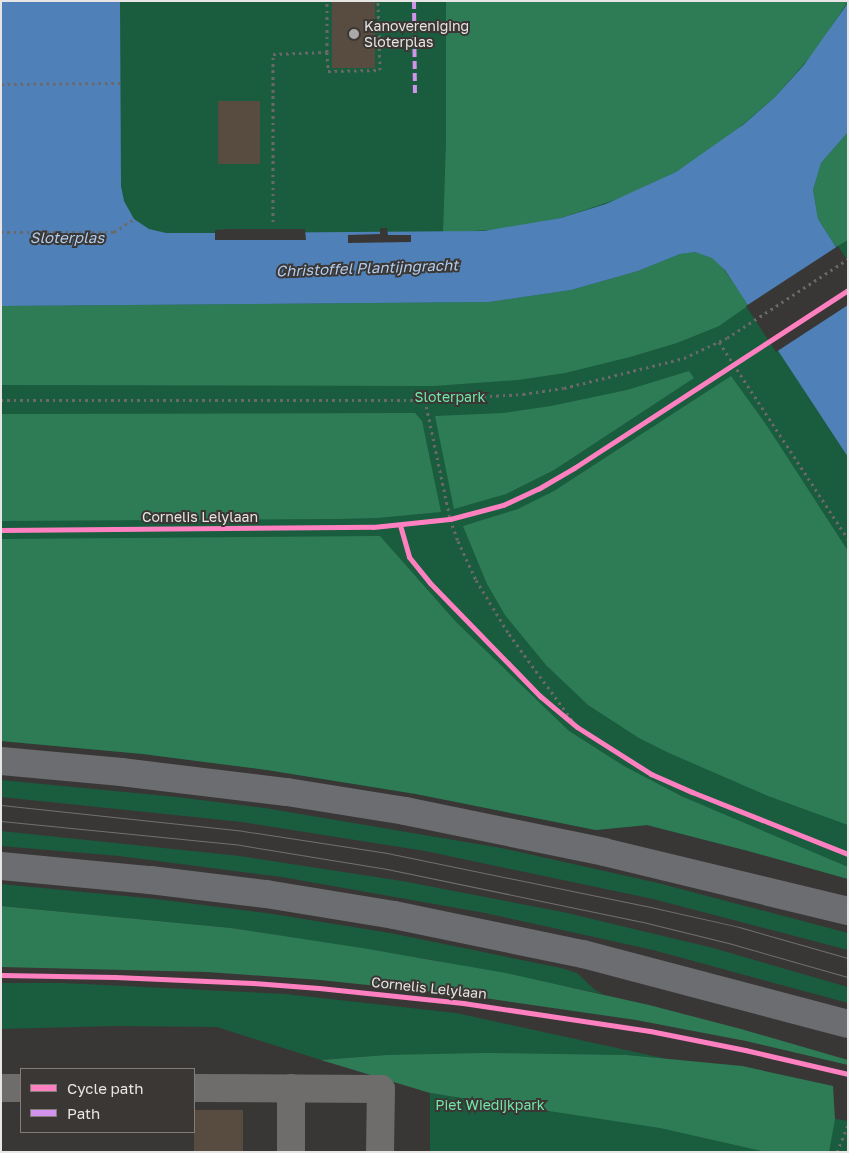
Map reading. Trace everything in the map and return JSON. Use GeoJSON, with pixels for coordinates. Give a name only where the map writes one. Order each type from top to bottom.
{"type":"FeatureCollection","features":[{"type":"Feature","properties":{"kind":"main road"},"geometry":{"type":"LineString","coordinates":[[1,761],[150,775],[287,792],[405,811],[604,852],[848,911]]}},
{"type":"Feature","properties":{"kind":"main road"},"geometry":{"type":"LineString","coordinates":[[1,866],[150,880],[266,894],[394,915],[592,956],[848,1024]]}},
{"type":"Feature","properties":{"kind":"street"},"geometry":{"type":"LineString","coordinates":[[1,1088],[20,1088]]}},
{"type":"Feature","properties":{"kind":"street"},"geometry":{"type":"LineString","coordinates":[[195,1088],[381,1089],[380,1152]]}},
{"type":"Feature","properties":{"kind":"street"},"geometry":{"type":"LineString","coordinates":[[291,1088],[291,1152]]}},
{"type":"Feature","properties":{"kind":"path"},"geometry":{"type":"LineString","coordinates":[[327,1],[328,71],[380,70],[378,1]]}},
{"type":"Feature","properties":{"kind":"path"},"geometry":{"type":"LineString","coordinates":[[273,222],[272,54],[327,52]]}},
{"type":"Feature","properties":{"kind":"path"},"geometry":{"type":"LineString","coordinates":[[1,84],[120,83]]}},
{"type":"Feature","properties":{"kind":"path"},"geometry":{"type":"LineString","coordinates":[[1,232],[114,232],[134,218]]}},
{"type":"Feature","properties":{"kind":"path"},"geometry":{"type":"LineString","coordinates":[[1,400],[425,400],[514,395],[564,388],[684,358],[727,338],[848,259]]}},
{"type":"Feature","properties":{"kind":"path"},"geometry":{"type":"LineString","coordinates":[[719,342],[848,539]]}},
{"type":"Feature","properties":{"kind":"path"},"geometry":{"type":"LineString","coordinates":[[724,370],[741,359]]}},
{"type":"Feature","properties":{"kind":"path"},"geometry":{"type":"LineString","coordinates":[[425,400],[450,519],[461,549],[490,604],[509,634],[577,727]]}},
{"type":"Feature","properties":{"kind":"path"},"geometry":{"type":"LineString","coordinates":[[442,520],[459,516]]}},
{"type":"Feature","properties":{"kind":"path"},"geometry":{"type":"LineString","coordinates":[[555,708],[585,733]]}},
{"type":"Feature","properties":{"kind":"path"},"geometry":{"type":"LineString","coordinates":[[838,1152],[848,1125]]}},
{"type":"Feature","properties":{"kind":"green space","name":"Sloterpark"},"geometry":{"type":"Polygon","coordinates":[[[1,1],[848,1],[848,879],[647,825],[596,830],[416,794],[267,770],[143,754],[1,741],[1,1]]]}},
{"type":"Feature","properties":{"kind":"green space"},"geometry":{"type":"Polygon","coordinates":[[[446,1],[848,1],[817,49],[775,97],[727,138],[676,172],[623,197],[561,218],[502,229],[443,233],[446,143],[446,1]]]}},
{"type":"Feature","properties":{"kind":"green space"},"geometry":{"type":"Polygon","coordinates":[[[848,132],[848,240],[836,247],[818,219],[813,190],[821,163],[848,132]]]}},
{"type":"Feature","properties":{"kind":"green space"},"geometry":{"type":"Polygon","coordinates":[[[694,252],[708,255],[718,261],[749,305],[719,326],[677,343],[565,373],[518,380],[433,386],[1,385],[1,306],[489,302],[571,290],[638,271],[680,254],[694,252]]]}},
{"type":"Feature","properties":{"kind":"green space"},"geometry":{"type":"Polygon","coordinates":[[[689,371],[694,378],[554,470],[506,494],[454,509],[435,416],[503,413],[551,406],[627,390],[689,371]]]}},
{"type":"Feature","properties":{"kind":"green space"},"geometry":{"type":"Polygon","coordinates":[[[731,376],[767,426],[848,551],[848,825],[768,796],[669,753],[639,738],[588,705],[546,665],[505,615],[487,584],[463,526],[518,509],[554,491],[731,376]]]}},
{"type":"Feature","properties":{"kind":"green space"},"geometry":{"type":"Polygon","coordinates":[[[415,413],[422,421],[441,512],[377,518],[338,519],[1,521],[1,414],[415,413]]]}},
{"type":"Feature","properties":{"kind":"green space"},"geometry":{"type":"Polygon","coordinates":[[[380,536],[456,622],[569,731],[624,766],[681,796],[848,867],[848,879],[647,825],[596,830],[416,794],[267,770],[143,754],[1,741],[1,539],[380,536]]]}},
{"type":"Feature","properties":{"kind":"green space"},"geometry":{"type":"Polygon","coordinates":[[[1,780],[177,797],[265,808],[501,848],[658,883],[848,933],[848,950],[653,899],[425,851],[242,822],[1,797],[1,780]]]}},
{"type":"Feature","properties":{"kind":"green space"},"geometry":{"type":"Polygon","coordinates":[[[1,831],[240,856],[402,881],[563,912],[713,948],[848,987],[848,1003],[653,950],[485,913],[282,877],[119,856],[1,846],[1,831]]]}},
{"type":"Feature","properties":{"kind":"green space"},"geometry":{"type":"Polygon","coordinates":[[[1,884],[156,899],[273,914],[390,933],[561,968],[577,973],[595,990],[603,994],[433,960],[231,928],[1,906],[1,884]]]}},
{"type":"Feature","properties":{"kind":"green space"},"geometry":{"type":"Polygon","coordinates":[[[1,906],[231,928],[506,973],[649,1005],[741,1029],[848,1060],[848,1065],[746,1041],[636,1020],[464,995],[320,980],[207,972],[1,967],[1,906]]]}},
{"type":"Feature","properties":{"kind":"green space","name":"Piet Wiedijkpark"},"geometry":{"type":"Polygon","coordinates":[[[1,983],[63,983],[285,994],[456,1013],[667,1059],[627,1055],[474,1054],[848,1121],[848,1152],[430,1152],[430,1093],[442,1095],[386,1055],[321,1060],[217,1027],[116,1026],[1,1029],[1,983]]]}},
{"type":"Feature","properties":{"kind":"green space"},"geometry":{"type":"Polygon","coordinates":[[[484,1053],[627,1055],[742,1066],[833,1086],[835,1119],[829,1152],[766,1152],[660,1128],[430,1093],[321,1060],[386,1055],[484,1053]]]}},
{"type":"Feature","properties":{"kind":"water"},"geometry":{"type":"Polygon","coordinates":[[[1,1],[120,1],[121,186],[124,201],[134,219],[149,229],[166,233],[484,231],[561,218],[606,204],[676,172],[743,125],[775,97],[804,65],[848,3],[848,132],[821,163],[813,190],[818,219],[848,266],[848,457],[725,270],[712,258],[695,252],[680,254],[638,271],[571,290],[489,302],[1,306],[1,1]]]}},
{"type":"Feature","properties":{"kind":"pier"},"geometry":{"type":"Polygon","coordinates":[[[380,228],[387,228],[388,235],[411,235],[411,242],[348,243],[348,235],[380,234],[380,228]]]}},
{"type":"Feature","properties":{"kind":"pier"},"geometry":{"type":"Polygon","coordinates":[[[305,229],[306,240],[215,240],[215,230],[305,229]]]}},
{"type":"Feature","properties":{"kind":"pier"},"geometry":{"type":"Polygon","coordinates":[[[838,246],[848,261],[848,305],[776,352],[746,306],[838,246]]]}},
{"type":"Feature","properties":{"kind":"building","name":"Kanovereniging Sloterplas"},"geometry":{"type":"Polygon","coordinates":[[[332,1],[375,1],[375,68],[332,68],[332,1]]]}},
{"type":"Feature","properties":{"kind":"building"},"geometry":{"type":"Polygon","coordinates":[[[218,101],[260,101],[260,164],[218,164],[218,101]]]}},
{"type":"Feature","properties":{"kind":"building"},"geometry":{"type":"Polygon","coordinates":[[[195,1110],[243,1110],[243,1152],[194,1152],[195,1110]]]}},
{"type":"Feature","properties":{"kind":"tram line"},"geometry":{"type":"LineString","coordinates":[[1,805],[243,831],[387,853],[739,927],[848,958]]}},
{"type":"Feature","properties":{"kind":"tram line"},"geometry":{"type":"LineString","coordinates":[[1,821],[240,845],[387,869],[643,922],[732,944],[848,977]]}},
{"type":"Feature","properties":{"kind":"marked path"},"geometry":{"type":"LineString","coordinates":[[414,1],[415,96]]}},
{"type":"Feature","properties":{"kind":"cycle path","name":"Cornelis Lelylaan"},"geometry":{"type":"LineString","coordinates":[[1,530],[373,527],[450,519],[503,505],[538,489],[574,468],[848,290]]}},
{"type":"Feature","properties":{"kind":"cycle path"},"geometry":{"type":"LineString","coordinates":[[400,525],[409,557],[430,583],[540,696],[577,727],[651,774],[848,854]]}},
{"type":"Feature","properties":{"kind":"cycle path","name":"Cornelis Lelylaan"},"geometry":{"type":"LineString","coordinates":[[1,975],[115,977],[253,983],[463,1003],[650,1031],[745,1050],[848,1074]]}},
{"type":"Feature","properties":{"kind":"place","name":"Kanovereniging Sloterplas"},"geometry":{"type":"Point","coordinates":[354,34]}},
{"type":"Feature","properties":{"kind":"water label","name":"Sloterplas"},"geometry":{"type":"Point","coordinates":[67,238]}},
{"type":"Feature","properties":{"kind":"water label","name":"Christoffel Plantijngracht"},"geometry":{"type":"Point","coordinates":[367,268]}}]}
